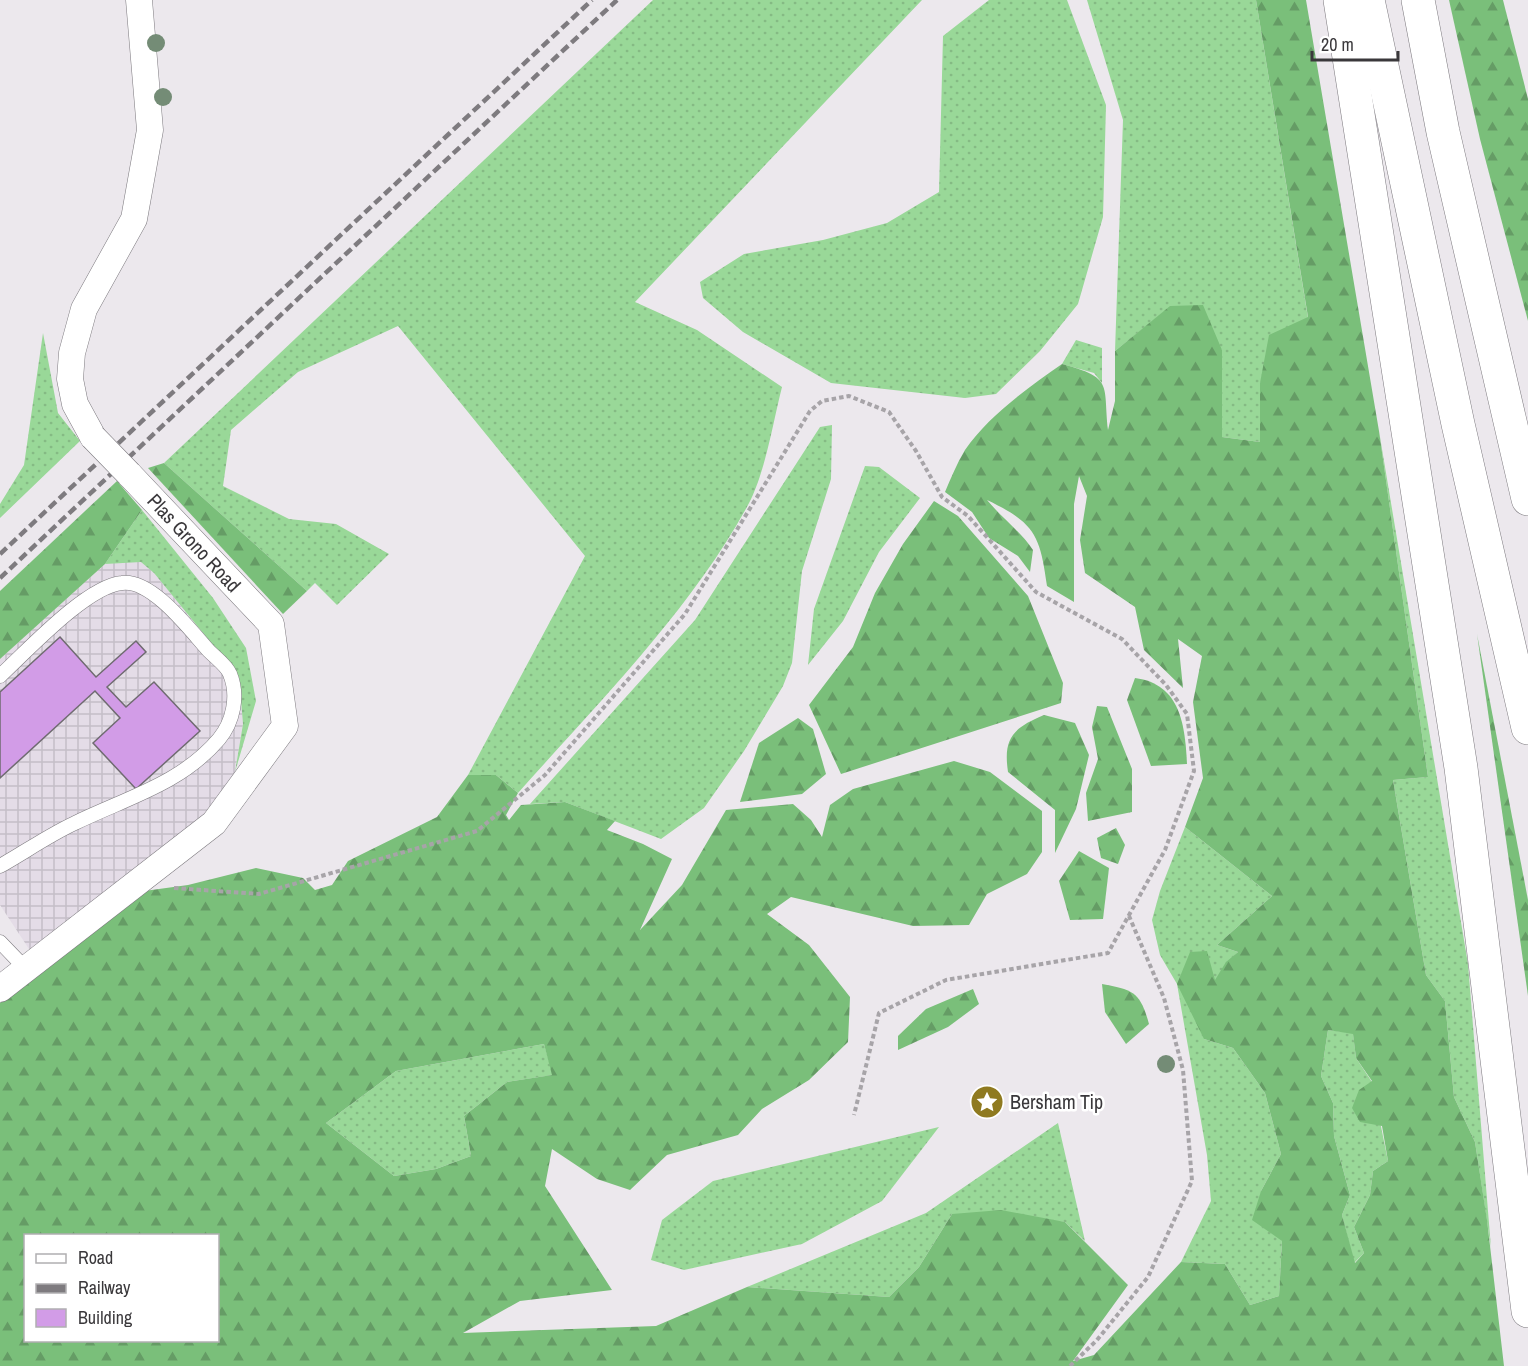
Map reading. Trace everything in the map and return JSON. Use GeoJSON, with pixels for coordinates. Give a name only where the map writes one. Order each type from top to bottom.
{"type":"FeatureCollection","features":[{"type":"Feature","properties":{"kind":"highway"},"geometry":{"type":"LineString","coordinates":[[1340,0],[1461,768],[1528,1311]]}},
{"type":"Feature","properties":{"kind":"highway"},"geometry":{"type":"LineString","coordinates":[[1368,0],[1458,424],[1528,728]]}},
{"type":"Feature","properties":{"kind":"highway"},"geometry":{"type":"LineString","coordinates":[[1418,0],[1443,132],[1528,499]]}},
{"type":"Feature","properties":{"kind":"highway"},"geometry":{"type":"LineString","coordinates":[[1443,132],[1528,405]]}},
{"type":"Feature","properties":{"kind":"street","name":"Plas Grono Road"},"geometry":{"type":"LineString","coordinates":[[0,989],[214,823],[285,726],[271,624],[93,437],[75,404],[70,379],[72,353],[84,309],[134,219],[150,130],[139,0]]}},
{"type":"Feature","properties":{"kind":"lane"},"geometry":{"type":"LineString","coordinates":[[0,676],[71,610],[104,588],[122,582],[137,585],[166,605],[230,673],[234,707],[229,724],[220,738],[200,759],[160,786],[75,823],[0,866]]}},
{"type":"Feature","properties":{"kind":"lane"},"geometry":{"type":"LineString","coordinates":[[0,942],[25,968]]}},
{"type":"Feature","properties":{"kind":"path"},"geometry":{"type":"LineString","coordinates":[[134,885],[259,894],[477,831],[545,775],[685,614],[810,411],[822,401],[849,396],[889,412],[916,451],[942,497],[968,516],[1036,592],[1122,639],[1166,685],[1187,714],[1194,771],[1165,850],[1108,953],[946,980],[879,1013],[854,1115]]}},
{"type":"Feature","properties":{"kind":"path"},"geometry":{"type":"LineString","coordinates":[[1070,1366],[1097,1340],[1148,1277],[1192,1181],[1183,1070],[1164,999],[1129,915]]}},
{"type":"Feature","properties":{"kind":"shaded area"},"geometry":{"type":"Polygon","coordinates":[[[141,561],[154,573],[239,677],[243,724],[235,772],[202,820],[31,952],[0,905],[0,659],[105,564],[141,561]]]}},
{"type":"Feature","properties":{"kind":"green space"},"geometry":{"type":"Polygon","coordinates":[[[653,0],[922,0],[635,302],[697,330],[782,387],[768,448],[748,505],[699,582],[641,655],[518,793],[496,775],[468,775],[585,556],[398,326],[298,372],[231,430],[223,486],[289,519],[336,524],[389,554],[337,605],[315,583],[307,591],[164,463],[653,0]]]}},
{"type":"Feature","properties":{"kind":"green space"},"geometry":{"type":"Polygon","coordinates":[[[989,0],[1067,0],[1106,105],[1103,217],[1078,304],[1040,351],[996,394],[965,398],[831,383],[743,332],[703,298],[700,282],[744,254],[823,240],[887,223],[939,192],[943,36],[989,0]]]}},
{"type":"Feature","properties":{"kind":"green space"},"geometry":{"type":"Polygon","coordinates":[[[1087,0],[1256,0],[1308,318],[1260,383],[1260,442],[1222,437],[1222,350],[1170,307],[1115,351],[1123,120],[1087,0]]]}},
{"type":"Feature","properties":{"kind":"green space"},"geometry":{"type":"Polygon","coordinates":[[[1256,0],[1306,0],[1379,431],[1428,777],[1393,780],[1426,975],[1445,1001],[1454,1097],[1475,1142],[1487,1220],[1504,1366],[0,1366],[0,1003],[137,892],[188,885],[256,868],[303,878],[315,890],[332,885],[348,861],[437,817],[468,775],[496,775],[518,793],[506,815],[509,820],[521,805],[565,802],[615,821],[607,830],[643,844],[672,859],[640,930],[682,885],[726,810],[793,804],[811,820],[822,837],[830,805],[853,789],[954,761],[990,772],[1042,811],[1042,852],[1027,874],[987,894],[969,925],[913,926],[791,897],[767,914],[809,945],[850,997],[848,1042],[809,1080],[762,1109],[738,1135],[667,1155],[630,1190],[597,1179],[552,1149],[545,1186],[612,1290],[520,1301],[463,1333],[656,1326],[747,1287],[889,1297],[919,1267],[952,1214],[1001,1210],[1065,1222],[1128,1285],[1073,1361],[1094,1355],[1181,1262],[1225,1264],[1250,1305],[1279,1296],[1282,1241],[1252,1220],[1261,1191],[1281,1154],[1265,1093],[1233,1048],[1204,1039],[1177,984],[1190,952],[1207,951],[1215,980],[1226,962],[1238,952],[1217,945],[1272,896],[1185,827],[1203,778],[1193,702],[1202,656],[1178,639],[1183,688],[1144,650],[1135,607],[1085,573],[1080,540],[1087,496],[1079,476],[1074,504],[1074,602],[1047,586],[1038,542],[1016,516],[987,500],[1033,550],[1030,572],[1018,556],[989,538],[972,512],[945,492],[957,465],[974,437],[1023,392],[1062,364],[1090,374],[1103,385],[1108,430],[1115,401],[1115,351],[1170,306],[1203,305],[1222,350],[1222,437],[1260,442],[1260,383],[1269,335],[1308,317],[1256,0]],[[1328,1030],[1321,1076],[1333,1103],[1334,1136],[1350,1195],[1342,1215],[1355,1263],[1364,1253],[1354,1227],[1370,1195],[1373,1171],[1388,1161],[1382,1126],[1360,1122],[1352,1108],[1359,1090],[1372,1081],[1356,1058],[1353,1034],[1328,1030]],[[544,1044],[396,1071],[326,1123],[394,1176],[436,1169],[471,1156],[464,1116],[507,1082],[552,1075],[544,1044]]]}},
{"type":"Feature","properties":{"kind":"green space"},"geometry":{"type":"Polygon","coordinates":[[[1449,0],[1503,0],[1528,99],[1528,321],[1480,139],[1449,0]]]}},
{"type":"Feature","properties":{"kind":"green space"},"geometry":{"type":"Polygon","coordinates":[[[43,333],[58,413],[80,441],[0,518],[0,504],[24,465],[43,333]]]}},
{"type":"Feature","properties":{"kind":"green space"},"geometry":{"type":"Polygon","coordinates":[[[1076,340],[1102,348],[1102,383],[1094,373],[1062,364],[1076,340]]]}},
{"type":"Feature","properties":{"kind":"green space"},"geometry":{"type":"Polygon","coordinates":[[[832,425],[831,479],[802,571],[792,663],[783,686],[744,751],[704,808],[661,839],[565,802],[530,804],[695,620],[820,427],[832,425]]]}},
{"type":"Feature","properties":{"kind":"green space"},"geometry":{"type":"Polygon","coordinates":[[[1379,431],[1468,964],[1491,1248],[1475,1142],[1454,1097],[1445,1001],[1426,975],[1393,780],[1428,777],[1379,431]]]}},
{"type":"Feature","properties":{"kind":"green space"},"geometry":{"type":"Polygon","coordinates":[[[164,463],[307,591],[283,614],[148,468],[164,463]]]}},
{"type":"Feature","properties":{"kind":"green space"},"geometry":{"type":"Polygon","coordinates":[[[865,466],[879,467],[920,498],[879,552],[843,621],[808,665],[814,609],[865,466]]]}},
{"type":"Feature","properties":{"kind":"green space"},"geometry":{"type":"Polygon","coordinates":[[[117,481],[142,510],[105,564],[0,659],[0,591],[117,481]]]}},
{"type":"Feature","properties":{"kind":"green space"},"geometry":{"type":"Polygon","coordinates":[[[934,501],[958,516],[1028,596],[1063,683],[1061,703],[841,774],[809,705],[853,647],[875,593],[903,544],[934,501]]]}},
{"type":"Feature","properties":{"kind":"green space"},"geometry":{"type":"Polygon","coordinates":[[[142,510],[213,598],[246,648],[256,701],[235,772],[243,724],[239,677],[154,573],[141,562],[105,564],[142,510]]]}},
{"type":"Feature","properties":{"kind":"green space"},"geometry":{"type":"Polygon","coordinates":[[[1477,634],[1528,900],[1528,996],[1477,634]]]}},
{"type":"Feature","properties":{"kind":"green space"},"geometry":{"type":"Polygon","coordinates":[[[1135,678],[1150,682],[1171,698],[1182,722],[1187,764],[1151,766],[1127,700],[1135,678]]]}},
{"type":"Feature","properties":{"kind":"green space"},"geometry":{"type":"Polygon","coordinates":[[[1097,706],[1107,707],[1132,769],[1132,812],[1088,821],[1086,793],[1098,759],[1092,727],[1097,706]]]}},
{"type":"Feature","properties":{"kind":"green space"},"geometry":{"type":"Polygon","coordinates":[[[1044,715],[1075,723],[1089,755],[1076,809],[1055,853],[1055,810],[1008,772],[1007,760],[1007,751],[1012,736],[1025,725],[1044,715]]]}},
{"type":"Feature","properties":{"kind":"green space"},"geometry":{"type":"Polygon","coordinates":[[[798,718],[813,729],[826,774],[802,794],[740,802],[759,743],[798,718]]]}},
{"type":"Feature","properties":{"kind":"green space"},"geometry":{"type":"Polygon","coordinates":[[[1185,827],[1272,896],[1217,945],[1238,952],[1229,961],[1217,981],[1210,1003],[1204,1039],[1233,1048],[1265,1093],[1281,1154],[1261,1191],[1282,1241],[1279,1296],[1250,1305],[1225,1264],[1181,1262],[1211,1201],[1207,1155],[1177,984],[1160,955],[1152,920],[1160,891],[1185,827]]]}},
{"type":"Feature","properties":{"kind":"green space"},"geometry":{"type":"Polygon","coordinates":[[[1116,828],[1125,845],[1118,864],[1101,858],[1097,838],[1116,828]]]}},
{"type":"Feature","properties":{"kind":"green space"},"geometry":{"type":"Polygon","coordinates":[[[1079,851],[1109,868],[1103,919],[1070,920],[1059,881],[1079,851]]]}},
{"type":"Feature","properties":{"kind":"green space"},"geometry":{"type":"Polygon","coordinates":[[[1102,984],[1122,988],[1134,994],[1146,1013],[1149,1024],[1126,1044],[1105,1012],[1102,984]]]}},
{"type":"Feature","properties":{"kind":"green space"},"geometry":{"type":"Polygon","coordinates":[[[973,989],[979,1004],[948,1027],[898,1050],[898,1036],[926,1009],[973,989]]]}},
{"type":"Feature","properties":{"kind":"green space"},"geometry":{"type":"Polygon","coordinates":[[[1328,1030],[1353,1033],[1356,1058],[1372,1082],[1388,1161],[1373,1171],[1370,1195],[1354,1227],[1364,1253],[1354,1263],[1342,1215],[1350,1195],[1334,1136],[1333,1103],[1321,1076],[1328,1030]]]}},
{"type":"Feature","properties":{"kind":"green space"},"geometry":{"type":"Polygon","coordinates":[[[544,1044],[553,1075],[507,1082],[464,1116],[471,1156],[436,1169],[394,1176],[326,1123],[396,1071],[544,1044]]]}},
{"type":"Feature","properties":{"kind":"green space"},"geometry":{"type":"Polygon","coordinates":[[[1058,1123],[1085,1241],[1065,1222],[952,1214],[919,1267],[889,1297],[747,1287],[926,1213],[1058,1123]]]}},
{"type":"Feature","properties":{"kind":"green space"},"geometry":{"type":"Polygon","coordinates":[[[939,1127],[882,1201],[802,1244],[684,1270],[651,1260],[662,1220],[713,1181],[939,1127]]]}},
{"type":"Feature","properties":{"kind":"building"},"geometry":{"type":"Polygon","coordinates":[[[60,637],[96,677],[136,641],[146,652],[107,687],[126,707],[154,682],[200,731],[136,789],[93,743],[120,718],[95,691],[0,778],[0,692],[60,637]]]}},
{"type":"Feature","properties":{"kind":"railway"},"geometry":{"type":"LineString","coordinates":[[0,554],[592,0]]}},
{"type":"Feature","properties":{"kind":"railway"},"geometry":{"type":"LineString","coordinates":[[0,578],[617,0]]}},
{"type":"Feature","properties":{"kind":"place","name":"Bersham Tip"},"geometry":{"type":"Point","coordinates":[987,1102]}}]}
